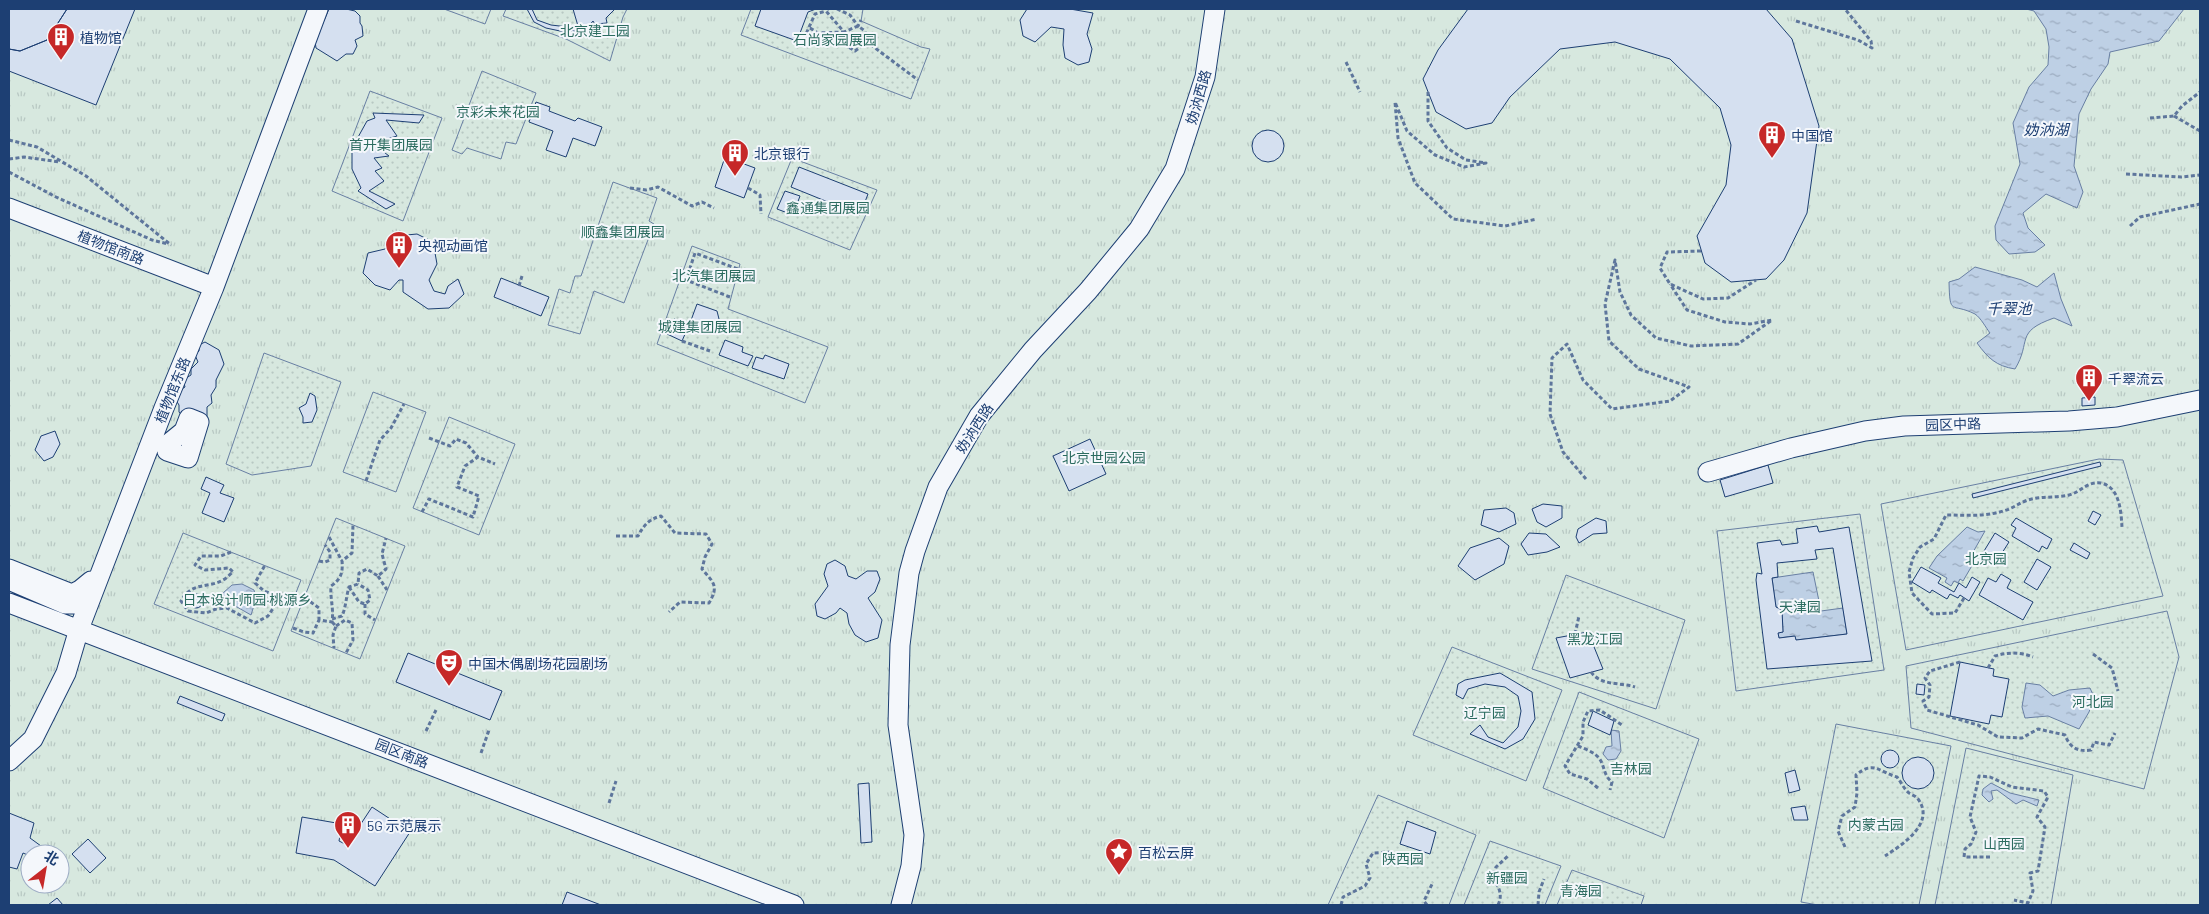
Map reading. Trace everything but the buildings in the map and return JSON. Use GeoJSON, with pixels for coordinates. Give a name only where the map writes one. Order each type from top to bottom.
{"type":"FeatureCollection","features":[{"type":"Feature","properties":{"kind":"street","name":"植物馆东路"},"geometry":{"type":"LineString","coordinates":[[9,761],[33,738],[66,673],[79,629],[164,408],[214,287],[318,9]]}},
{"type":"Feature","properties":{"kind":"street","name":"妫汭西路"},"geometry":{"type":"LineString","coordinates":[[901,905],[912,866],[914,835],[898,725],[900,645],[909,573],[915,551],[938,487],[979,416],[1032,350],[1088,291],[1139,229],[1176,169],[1205,77],[1215,9]]}},
{"type":"Feature","properties":{"kind":"street","name":"植物馆南路"},"geometry":{"type":"LineString","coordinates":[[9,208],[214,287]]}},
{"type":"Feature","properties":{"kind":"street","name":"园区中路"},"geometry":{"type":"LineString","coordinates":[[1708,472],[1791,448],[1865,432],[1904,426],[2069,421],[2117,417],[2200,400]]}},
{"type":"Feature","properties":{"kind":"street"},"geometry":{"type":"LineString","coordinates":[[9,569],[72,594],[90,581],[89,588],[76,604],[64,604],[9,580]]}},
{"type":"Feature","properties":{"kind":"street","name":"园区南路"},"geometry":{"type":"LineString","coordinates":[[9,603],[794,905]]}},
{"type":"Feature","properties":{"kind":"path"},"geometry":{"type":"LineString","coordinates":[[837,9],[850,14],[858,26],[865,31],[867,42],[918,80]]}},
{"type":"Feature","properties":{"kind":"path"},"geometry":{"type":"LineString","coordinates":[[1796,21],[1850,38],[1872,48],[1871,41],[1845,9]]}},
{"type":"Feature","properties":{"kind":"path"},"geometry":{"type":"LineString","coordinates":[[802,45],[815,14],[827,10],[844,32],[847,46],[855,51],[867,42]]}},
{"type":"Feature","properties":{"kind":"path"},"geometry":{"type":"LineString","coordinates":[[810,28],[818,33],[844,32],[858,26],[861,20]]}},
{"type":"Feature","properties":{"kind":"path"},"geometry":{"type":"LineString","coordinates":[[1346,62],[1360,92]]}},
{"type":"Feature","properties":{"kind":"path"},"geometry":{"type":"LineString","coordinates":[[1428,92],[1428,121],[1446,148],[1466,160],[1486,162],[1464,167],[1435,155],[1407,131],[1395,102],[1398,138],[1415,183],[1453,218],[1505,226],[1537,219]]}},
{"type":"Feature","properties":{"kind":"path"},"geometry":{"type":"LineString","coordinates":[[2174,116],[2182,106],[2200,92]]}},
{"type":"Feature","properties":{"kind":"path"},"geometry":{"type":"LineString","coordinates":[[2194,97],[2200,99]]}},
{"type":"Feature","properties":{"kind":"path"},"geometry":{"type":"LineString","coordinates":[[2150,118],[2174,116],[2200,131]]}},
{"type":"Feature","properties":{"kind":"path"},"geometry":{"type":"LineString","coordinates":[[9,140],[37,147],[86,176],[171,245],[152,240],[56,197],[9,172]]}},
{"type":"Feature","properties":{"kind":"path"},"geometry":{"type":"LineString","coordinates":[[9,159],[24,157],[62,162]]}},
{"type":"Feature","properties":{"kind":"path"},"geometry":{"type":"LineString","coordinates":[[2126,174],[2181,177],[2200,175]]}},
{"type":"Feature","properties":{"kind":"path"},"geometry":{"type":"LineString","coordinates":[[630,188],[646,190],[658,187],[668,194],[681,198],[692,206],[702,202],[714,208]]}},
{"type":"Feature","properties":{"kind":"path"},"geometry":{"type":"LineString","coordinates":[[748,188],[760,195],[761,214]]}},
{"type":"Feature","properties":{"kind":"path"},"geometry":{"type":"LineString","coordinates":[[2130,226],[2140,217],[2200,204]]}},
{"type":"Feature","properties":{"kind":"path"},"geometry":{"type":"LineString","coordinates":[[1586,479],[1563,452],[1550,414],[1552,358],[1567,344],[1583,380],[1612,409],[1670,401],[1689,388],[1639,369],[1609,341],[1605,304],[1615,260],[1620,292],[1631,315],[1656,338],[1691,346],[1738,344],[1772,320],[1750,324],[1725,322],[1687,310],[1660,268],[1667,252],[1702,251]]}},
{"type":"Feature","properties":{"kind":"path"},"geometry":{"type":"LineString","coordinates":[[730,296],[686,280],[695,253],[738,269]]}},
{"type":"Feature","properties":{"kind":"path"},"geometry":{"type":"LineString","coordinates":[[520,286],[522,276]]}},
{"type":"Feature","properties":{"kind":"path"},"geometry":{"type":"LineString","coordinates":[[1670,284],[1703,299],[1728,298],[1756,280]]}},
{"type":"Feature","properties":{"kind":"path"},"geometry":{"type":"LineString","coordinates":[[682,341],[710,351]]}},
{"type":"Feature","properties":{"kind":"path"},"geometry":{"type":"LineString","coordinates":[[366,481],[380,440],[391,428],[404,404]]}},
{"type":"Feature","properties":{"kind":"path"},"geometry":{"type":"LineString","coordinates":[[429,438],[450,446],[456,440],[466,443],[478,457],[495,464]]}},
{"type":"Feature","properties":{"kind":"path"},"geometry":{"type":"LineString","coordinates":[[422,512],[429,499],[473,517],[479,496],[457,487],[465,466],[478,457]]}},
{"type":"Feature","properties":{"kind":"path"},"geometry":{"type":"LineString","coordinates":[[1964,598],[1955,613],[1932,614],[1919,602],[1912,592],[1909,572],[1913,558],[1920,547],[1934,539],[1946,515],[1980,515],[2004,511],[2027,500],[2070,495],[2087,484],[2101,483],[2114,491],[2121,509],[2122,527]]}},
{"type":"Feature","properties":{"kind":"path"},"geometry":{"type":"LineString","coordinates":[[616,536],[638,536],[643,526],[652,518],[661,516],[675,533],[706,534],[712,544],[705,557],[702,569],[714,583],[715,593],[709,603],[680,602],[669,612]]}},
{"type":"Feature","properties":{"kind":"path"},"geometry":{"type":"LineString","coordinates":[[342,561],[352,553],[353,525]]}},
{"type":"Feature","properties":{"kind":"path"},"geometry":{"type":"LineString","coordinates":[[329,537],[342,561],[343,571],[338,580],[331,586],[330,599],[334,609],[332,620],[336,626]]}},
{"type":"Feature","properties":{"kind":"path"},"geometry":{"type":"LineString","coordinates":[[378,576],[386,569],[382,554],[386,538]]}},
{"type":"Feature","properties":{"kind":"path"},"geometry":{"type":"LineString","coordinates":[[319,561],[325,562],[330,560],[330,552],[326,545]]}},
{"type":"Feature","properties":{"kind":"path"},"geometry":{"type":"LineString","coordinates":[[231,552],[221,556],[201,556],[195,565],[205,570],[229,568],[233,572],[222,580],[199,586],[186,593],[181,601],[188,611],[206,613],[216,609],[227,608],[255,623],[268,616],[276,604],[275,595],[264,591],[255,583],[266,566]]}},
{"type":"Feature","properties":{"kind":"path"},"geometry":{"type":"LineString","coordinates":[[358,584],[359,573],[367,569],[378,576],[387,590]]}},
{"type":"Feature","properties":{"kind":"path"},"geometry":{"type":"LineString","coordinates":[[349,587],[358,584],[368,590],[370,600],[365,604]]}},
{"type":"Feature","properties":{"kind":"path"},"geometry":{"type":"LineString","coordinates":[[320,620],[332,620],[342,616],[349,587]]}},
{"type":"Feature","properties":{"kind":"path"},"geometry":{"type":"LineString","coordinates":[[349,587],[359,602],[365,604]]}},
{"type":"Feature","properties":{"kind":"path"},"geometry":{"type":"LineString","coordinates":[[293,628],[313,633],[320,620],[319,608],[304,598]]}},
{"type":"Feature","properties":{"kind":"path"},"geometry":{"type":"LineString","coordinates":[[365,604],[365,614],[375,620]]}},
{"type":"Feature","properties":{"kind":"path"},"geometry":{"type":"LineString","coordinates":[[1575,634],[1579,616]]}},
{"type":"Feature","properties":{"kind":"path"},"geometry":{"type":"LineString","coordinates":[[334,648],[333,635],[336,626],[346,620],[352,623],[354,640],[346,653]]}},
{"type":"Feature","properties":{"kind":"path"},"geometry":{"type":"LineString","coordinates":[[1988,668],[1995,656],[2002,654],[2022,653],[2032,657]]}},
{"type":"Feature","properties":{"kind":"path"},"geometry":{"type":"LineString","coordinates":[[2093,654],[2112,668],[2118,691]]}},
{"type":"Feature","properties":{"kind":"path"},"geometry":{"type":"LineString","coordinates":[[1960,662],[1930,670],[1925,678],[1930,685],[1929,697],[1923,700],[1927,710],[1978,725],[1998,736],[2022,738],[2038,729],[2065,736],[2068,744],[2081,752],[2092,750],[2094,742],[2109,745],[2115,733]]}},
{"type":"Feature","properties":{"kind":"path"},"geometry":{"type":"LineString","coordinates":[[1591,672],[1597,680],[1608,683],[1622,683],[1635,687]]}},
{"type":"Feature","properties":{"kind":"path"},"geometry":{"type":"LineString","coordinates":[[426,731],[436,710]]}},
{"type":"Feature","properties":{"kind":"path"},"geometry":{"type":"LineString","coordinates":[[1598,788],[1588,780],[1570,774],[1566,766],[1583,736],[1583,722],[1588,711],[1600,710],[1622,725]]}},
{"type":"Feature","properties":{"kind":"path"},"geometry":{"type":"LineString","coordinates":[[481,753],[489,730]]}},
{"type":"Feature","properties":{"kind":"path"},"geometry":{"type":"LineString","coordinates":[[1578,746],[1594,752],[1599,758],[1605,774],[1612,782],[1610,790]]}},
{"type":"Feature","properties":{"kind":"path"},"geometry":{"type":"LineString","coordinates":[[1845,847],[1838,831],[1842,816],[1854,807],[1857,793],[1856,775],[1865,767],[1877,767],[1887,774],[1897,777],[1907,792],[1917,798],[1923,808],[1923,819],[1912,836],[1885,856]]}},
{"type":"Feature","properties":{"kind":"path"},"geometry":{"type":"LineString","coordinates":[[1990,858],[1964,857],[1965,850],[1971,844],[1976,832],[1970,817],[1979,776],[1990,777],[2012,787],[2044,791],[2048,797],[2037,817],[2045,827],[2038,871],[2030,873],[2033,891],[2028,903],[2014,900]]}},
{"type":"Feature","properties":{"kind":"path"},"geometry":{"type":"LineString","coordinates":[[609,803],[616,781]]}},
{"type":"Feature","properties":{"kind":"path"},"geometry":{"type":"LineString","coordinates":[[1341,905],[1343,897],[1365,886],[1370,878],[1366,864],[1373,853],[1390,852]]}},
{"type":"Feature","properties":{"kind":"path"},"geometry":{"type":"LineString","coordinates":[[1498,905],[1501,899],[1499,887],[1494,878],[1496,867],[1508,856]]}},
{"type":"Feature","properties":{"kind":"path"},"geometry":{"type":"LineString","coordinates":[[1538,905],[1539,892],[1544,880]]}},
{"type":"Feature","properties":{"kind":"path"},"geometry":{"type":"LineString","coordinates":[[1427,905],[1424,901],[1433,882]]}},
{"type":"Feature","properties":{"kind":"green space","name":"北京世园公园"},"geometry":{"type":"Polygon","coordinates":[[[9,9],[2200,9],[2200,905],[9,905],[9,9]]]}},
{"type":"Feature","properties":{"kind":"green space"},"geometry":{"type":"Polygon","coordinates":[[[444,9],[491,9],[485,24],[444,9]]]}},
{"type":"Feature","properties":{"kind":"green space","name":"北京建工园"},"geometry":{"type":"Polygon","coordinates":[[[506,9],[627,9],[610,61],[566,39],[503,16],[506,9]]]}},
{"type":"Feature","properties":{"kind":"green space","name":"石尚家园展园"},"geometry":{"type":"Polygon","coordinates":[[[751,9],[863,9],[861,21],[921,47],[930,49],[911,99],[741,35],[751,9]]]}},
{"type":"Feature","properties":{"kind":"green space","name":"京彩未来花园"},"geometry":{"type":"Polygon","coordinates":[[[482,71],[536,93],[516,144],[506,142],[501,159],[467,148],[462,154],[452,150],[482,71]]]}},
{"type":"Feature","properties":{"kind":"green space","name":"首开集团展园"},"geometry":{"type":"Polygon","coordinates":[[[370,91],[442,118],[403,221],[332,191],[370,91]]]}},
{"type":"Feature","properties":{"kind":"green space","name":"鑫通集团展园"},"geometry":{"type":"Polygon","coordinates":[[[792,158],[877,190],[850,250],[768,217],[792,158]]]}},
{"type":"Feature","properties":{"kind":"green space","name":"顺鑫集团展园"},"geometry":{"type":"Polygon","coordinates":[[[613,182],[657,198],[649,221],[654,224],[624,303],[594,291],[580,334],[548,325],[559,289],[570,293],[575,276],[581,276],[613,182]]]}},
{"type":"Feature","properties":{"kind":"green space","name":"城建集团展园"},"geometry":{"type":"Polygon","coordinates":[[[692,246],[740,264],[728,309],[828,347],[805,403],[657,344],[692,246]]]}},
{"type":"Feature","properties":{"kind":"green space"},"geometry":{"type":"Polygon","coordinates":[[[264,353],[341,382],[311,466],[252,475],[226,464],[264,353]]]}},
{"type":"Feature","properties":{"kind":"green space"},"geometry":{"type":"Polygon","coordinates":[[[373,392],[426,412],[396,492],[343,472],[373,392]]]}},
{"type":"Feature","properties":{"kind":"green space"},"geometry":{"type":"Polygon","coordinates":[[[449,417],[515,444],[479,535],[413,508],[449,417]]]}},
{"type":"Feature","properties":{"kind":"green space","name":"北京园"},"geometry":{"type":"Polygon","coordinates":[[[2099,459],[2123,460],[2163,596],[1906,650],[1881,504],[2099,459]]]}},
{"type":"Feature","properties":{"kind":"green space","name":"天津园"},"geometry":{"type":"Polygon","coordinates":[[[1860,514],[1884,670],[1736,691],[1717,531],[1860,514]]]}},
{"type":"Feature","properties":{"kind":"green space"},"geometry":{"type":"Polygon","coordinates":[[[336,518],[405,546],[360,659],[291,631],[336,518]]]}},
{"type":"Feature","properties":{"kind":"green space","name":"日本设计师园·桃源乡"},"geometry":{"type":"Polygon","coordinates":[[[183,533],[301,580],[273,651],[154,604],[183,533]]]}},
{"type":"Feature","properties":{"kind":"green space","name":"黑龙江园"},"geometry":{"type":"Polygon","coordinates":[[[1566,575],[1685,620],[1656,709],[1532,669],[1566,575]]]}},
{"type":"Feature","properties":{"kind":"green space","name":"河北园"},"geometry":{"type":"Polygon","coordinates":[[[2167,611],[2179,657],[2144,789],[1911,728],[1906,666],[2167,611]]]}},
{"type":"Feature","properties":{"kind":"green space","name":"辽宁园"},"geometry":{"type":"Polygon","coordinates":[[[1452,647],[1562,690],[1526,781],[1413,735],[1452,647]]]}},
{"type":"Feature","properties":{"kind":"green space","name":"吉林园"},"geometry":{"type":"Polygon","coordinates":[[[1579,692],[1699,739],[1664,838],[1543,788],[1579,692]]]}},
{"type":"Feature","properties":{"kind":"green space","name":"内蒙古园"},"geometry":{"type":"Polygon","coordinates":[[[1836,724],[1951,746],[1919,905],[1818,905],[1801,902],[1836,724]]]}},
{"type":"Feature","properties":{"kind":"green space","name":"山西园"},"geometry":{"type":"Polygon","coordinates":[[[1966,748],[2073,775],[2051,905],[1935,905],[1966,748]]]}},
{"type":"Feature","properties":{"kind":"green space","name":"陕西园"},"geometry":{"type":"Polygon","coordinates":[[[1378,795],[1476,835],[1449,905],[1328,905],[1378,795]]]}},
{"type":"Feature","properties":{"kind":"green space","name":"新疆园"},"geometry":{"type":"Polygon","coordinates":[[[1490,841],[1561,866],[1545,905],[1464,905],[1490,841]]]}},
{"type":"Feature","properties":{"kind":"green space","name":"青海园"},"geometry":{"type":"Polygon","coordinates":[[[1572,870],[1644,896],[1641,905],[1557,905],[1572,870]]]}},
{"type":"Feature","properties":{"kind":"water","name":"妫汭湖"},"geometry":{"type":"Polygon","coordinates":[[[2026,9],[2184,9],[2159,41],[2110,52],[2108,64],[2091,89],[2079,114],[2074,166],[2083,192],[2077,208],[2046,194],[2023,213],[2028,228],[2045,245],[2035,252],[2009,254],[1996,240],[1995,226],[2020,164],[2013,123],[2029,87],[2048,65],[2049,47],[2046,29],[2034,11],[2026,9]]]}},
{"type":"Feature","properties":{"kind":"water","name":"千翠池"},"geometry":{"type":"Polygon","coordinates":[[[1975,267],[2022,280],[2037,287],[2054,273],[2061,299],[2072,326],[2054,318],[2042,323],[2033,328],[2026,338],[2023,351],[2015,369],[1998,363],[1989,357],[1977,343],[1990,333],[1981,320],[1975,314],[1953,307],[1950,300],[1949,282],[1959,279],[1975,267]]]}},
{"type":"Feature","properties":{"kind":"water"},"geometry":{"type":"Polygon","coordinates":[[[1967,527],[1978,532],[1985,531],[1972,554],[1977,557],[1963,581],[1960,579],[1958,583],[1954,581],[1951,586],[1945,582],[1947,578],[1929,568],[1937,556],[1967,527]]]}},
{"type":"Feature","properties":{"kind":"water"},"geometry":{"type":"Polygon","coordinates":[[[1813,572],[1821,611],[1843,608],[1847,634],[1796,640],[1794,636],[1779,638],[1778,633],[1783,632],[1782,611],[1776,607],[1772,578],[1813,572]]]}},
{"type":"Feature","properties":{"kind":"water"},"geometry":{"type":"Polygon","coordinates":[[[242,584],[254,590],[256,599],[251,615],[223,599],[223,593],[232,585],[242,584]]]}},
{"type":"Feature","properties":{"kind":"water"},"geometry":{"type":"Polygon","coordinates":[[[2026,683],[2040,685],[2053,696],[2069,690],[2090,688],[2094,697],[2089,712],[2079,729],[2048,716],[2025,718],[2022,707],[2026,683]]]}},
{"type":"Feature","properties":{"kind":"water"},"geometry":{"type":"Polygon","coordinates":[[[1611,730],[1619,731],[1621,751],[1616,759],[1608,760],[1603,754],[1606,747],[1612,746],[1611,730]]]}},
{"type":"Feature","properties":{"kind":"water"},"geometry":{"type":"Polygon","coordinates":[[[1991,783],[2010,793],[2039,800],[2037,806],[2023,800],[2016,804],[1997,790],[1991,791],[1993,799],[1989,802],[1982,795],[1983,789],[1991,783]]]}},
{"type":"Feature","properties":{"kind":"place","name":"植物馆"},"geometry":{"type":"Point","coordinates":[61,61]}},
{"type":"Feature","properties":{"kind":"place","name":"中国馆"},"geometry":{"type":"Point","coordinates":[1772,159]}},
{"type":"Feature","properties":{"kind":"place","name":"北京银行"},"geometry":{"type":"Point","coordinates":[735,177]}},
{"type":"Feature","properties":{"kind":"place","name":"央视动画馆"},"geometry":{"type":"Point","coordinates":[399,269]}},
{"type":"Feature","properties":{"kind":"place","name":"千翠流云"},"geometry":{"type":"Point","coordinates":[2089,402]}},
{"type":"Feature","properties":{"kind":"place","name":"中国木偶剧场花园剧场"},"geometry":{"type":"Point","coordinates":[449,687]}},
{"type":"Feature","properties":{"kind":"place","name":"5G 示范展示"},"geometry":{"type":"Point","coordinates":[348,849]}},
{"type":"Feature","properties":{"kind":"place","name":"百松云屏"},"geometry":{"type":"Point","coordinates":[1119,876]}},
{"type":"Feature","properties":{"kind":"park label","name":"北汽集团展园"},"geometry":{"type":"Point","coordinates":[714,275]}}]}
